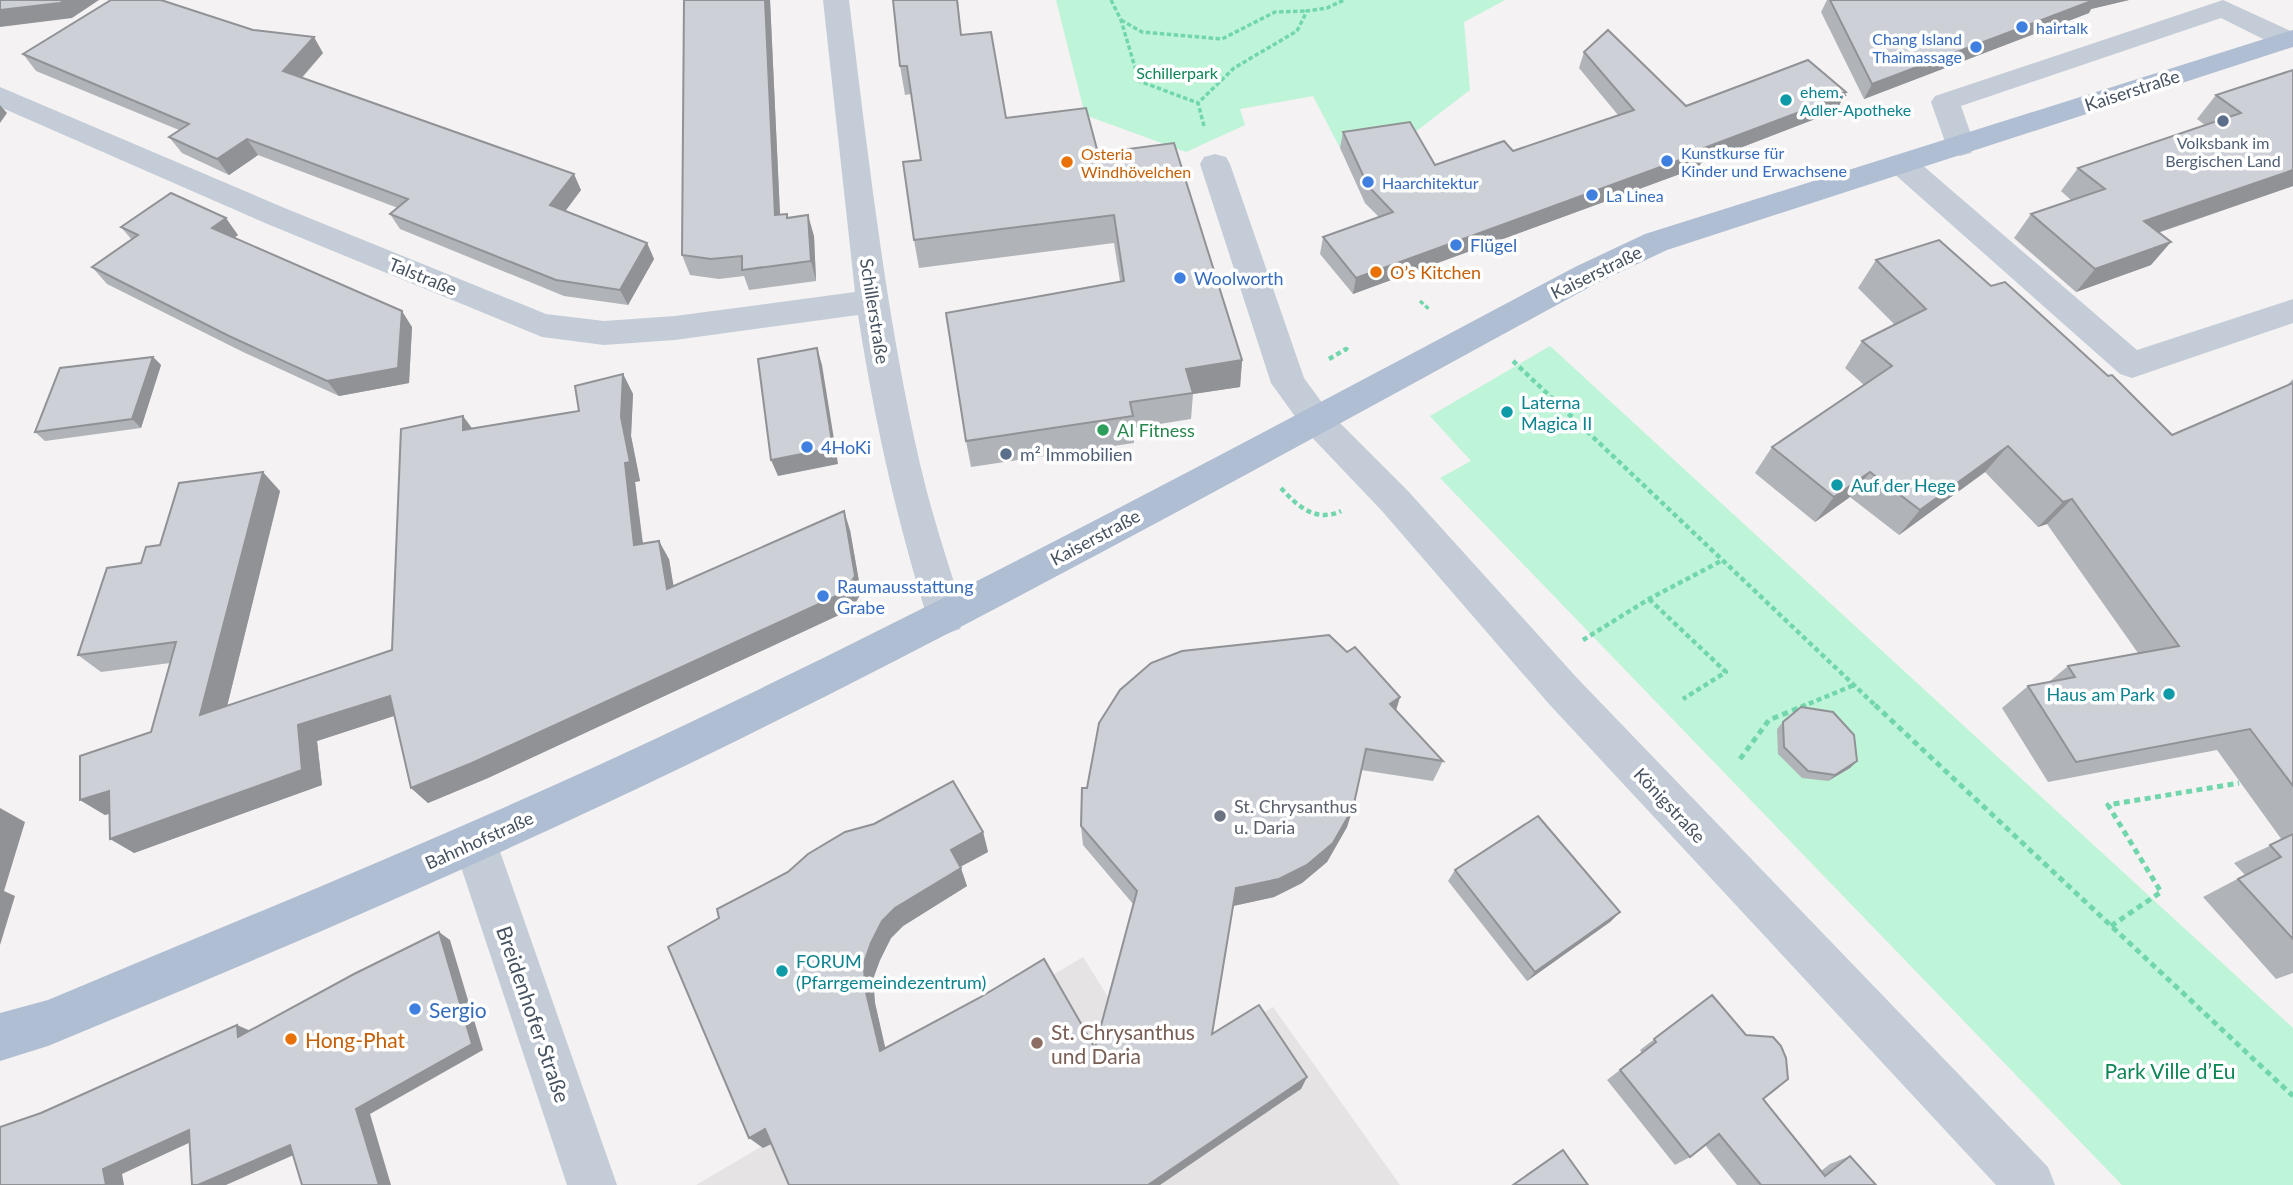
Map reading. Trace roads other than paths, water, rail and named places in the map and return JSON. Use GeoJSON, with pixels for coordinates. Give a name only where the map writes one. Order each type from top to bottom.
{"type":"FeatureCollection","features":[{"type":"Feature","properties":{"kind":"main road","name":"Kaiserstraße"},"geometry":{"type":"LineString","coordinates":[[946,617],[1586,275],[1656,242],[2290,39]]}},
{"type":"Feature","properties":{"kind":"main road","name":"Bahnhofstraße"},"geometry":{"type":"LineString","coordinates":[[0,1037],[48,1023],[475,843],[722,727],[946,617]]}},
{"type":"Feature","properties":{"kind":"street","name":"Schillerstraße"},"geometry":{"type":"LineString","coordinates":[[836,0],[871,302],[907,494],[946,617]]}},
{"type":"Feature","properties":{"kind":"street"},"geometry":{"type":"LineString","coordinates":[[1960,146],[1945,102],[2223,8],[2290,39]]}},
{"type":"Feature","properties":{"kind":"street","name":"Talstraße"},"geometry":{"type":"LineString","coordinates":[[0,96],[276,216],[542,325],[604,333],[675,328],[871,302]]}},
{"type":"Feature","properties":{"kind":"street","name":"Königstraße"},"geometry":{"type":"LineString","coordinates":[[1215,164],[1288,383],[1316,420],[1395,501],[1563,691],[2030,1185]]}},
{"type":"Feature","properties":{"kind":"street"},"geometry":{"type":"LineString","coordinates":[[1902,164],[2132,365],[2293,311]]}},
{"type":"Feature","properties":{"kind":"street","name":"Breidenhofer Straße"},"geometry":{"type":"LineString","coordinates":[[475,843],[592,1185]]}},
{"type":"Feature","properties":{"kind":"place","name":"hairtalk"},"geometry":{"type":"Point","coordinates":[2022,27]}},
{"type":"Feature","properties":{"kind":"place","name":"Chang Island Thaimassage"},"geometry":{"type":"Point","coordinates":[1976,47]}},
{"type":"Feature","properties":{"kind":"place","name":"ehem. Adler-Apotheke"},"geometry":{"type":"Point","coordinates":[1786,100]}},
{"type":"Feature","properties":{"kind":"place","name":"Volksbank im Bergischen Land"},"geometry":{"type":"Point","coordinates":[2223,121]}},
{"type":"Feature","properties":{"kind":"place","name":"Kunstkurse für Kinder und Erwachsene"},"geometry":{"type":"Point","coordinates":[1667,161]}},
{"type":"Feature","properties":{"kind":"place","name":"Osteria Windhövelchen"},"geometry":{"type":"Point","coordinates":[1067,162]}},
{"type":"Feature","properties":{"kind":"place","name":"Haarchitektur"},"geometry":{"type":"Point","coordinates":[1368,182]}},
{"type":"Feature","properties":{"kind":"place","name":"La Linea"},"geometry":{"type":"Point","coordinates":[1592,195]}},
{"type":"Feature","properties":{"kind":"place","name":"Flügel"},"geometry":{"type":"Point","coordinates":[1456,245]}},
{"type":"Feature","properties":{"kind":"place","name":"O’s Kitchen"},"geometry":{"type":"Point","coordinates":[1376,272]}},
{"type":"Feature","properties":{"kind":"place","name":"Woolworth"},"geometry":{"type":"Point","coordinates":[1180,278]}},
{"type":"Feature","properties":{"kind":"place","name":"Laterna Magica II"},"geometry":{"type":"Point","coordinates":[1507,412]}},
{"type":"Feature","properties":{"kind":"place","name":"AI Fitness"},"geometry":{"type":"Point","coordinates":[1103,430]}},
{"type":"Feature","properties":{"kind":"place","name":"4HoKi"},"geometry":{"type":"Point","coordinates":[807,447]}},
{"type":"Feature","properties":{"kind":"place","name":"m² Immobilien"},"geometry":{"type":"Point","coordinates":[1006,454]}},
{"type":"Feature","properties":{"kind":"place","name":"Auf der Hege"},"geometry":{"type":"Point","coordinates":[1837,485]}},
{"type":"Feature","properties":{"kind":"place","name":"Raumausstattung Grabe"},"geometry":{"type":"Point","coordinates":[823,596]}},
{"type":"Feature","properties":{"kind":"place","name":"Haus am Park"},"geometry":{"type":"Point","coordinates":[2169,694]}},
{"type":"Feature","properties":{"kind":"place","name":"St. Chrysanthus u. Daria"},"geometry":{"type":"Point","coordinates":[1220,816]}},
{"type":"Feature","properties":{"kind":"place","name":"FORUM (Pfarrgemeindezentrum)"},"geometry":{"type":"Point","coordinates":[782,971]}},
{"type":"Feature","properties":{"kind":"place","name":"Sergio"},"geometry":{"type":"Point","coordinates":[415,1009]}},
{"type":"Feature","properties":{"kind":"place","name":"Hong-Phat"},"geometry":{"type":"Point","coordinates":[291,1039]}},
{"type":"Feature","properties":{"kind":"place","name":"St. Chrysanthus und Daria"},"geometry":{"type":"Point","coordinates":[1037,1043]}},
{"type":"Feature","properties":{"kind":"park label","name":"Schillerpark"},"geometry":{"type":"Point","coordinates":[1177,72]}},
{"type":"Feature","properties":{"kind":"park label","name":"Park Ville d’Eu"},"geometry":{"type":"Point","coordinates":[2170,1070]}}]}
